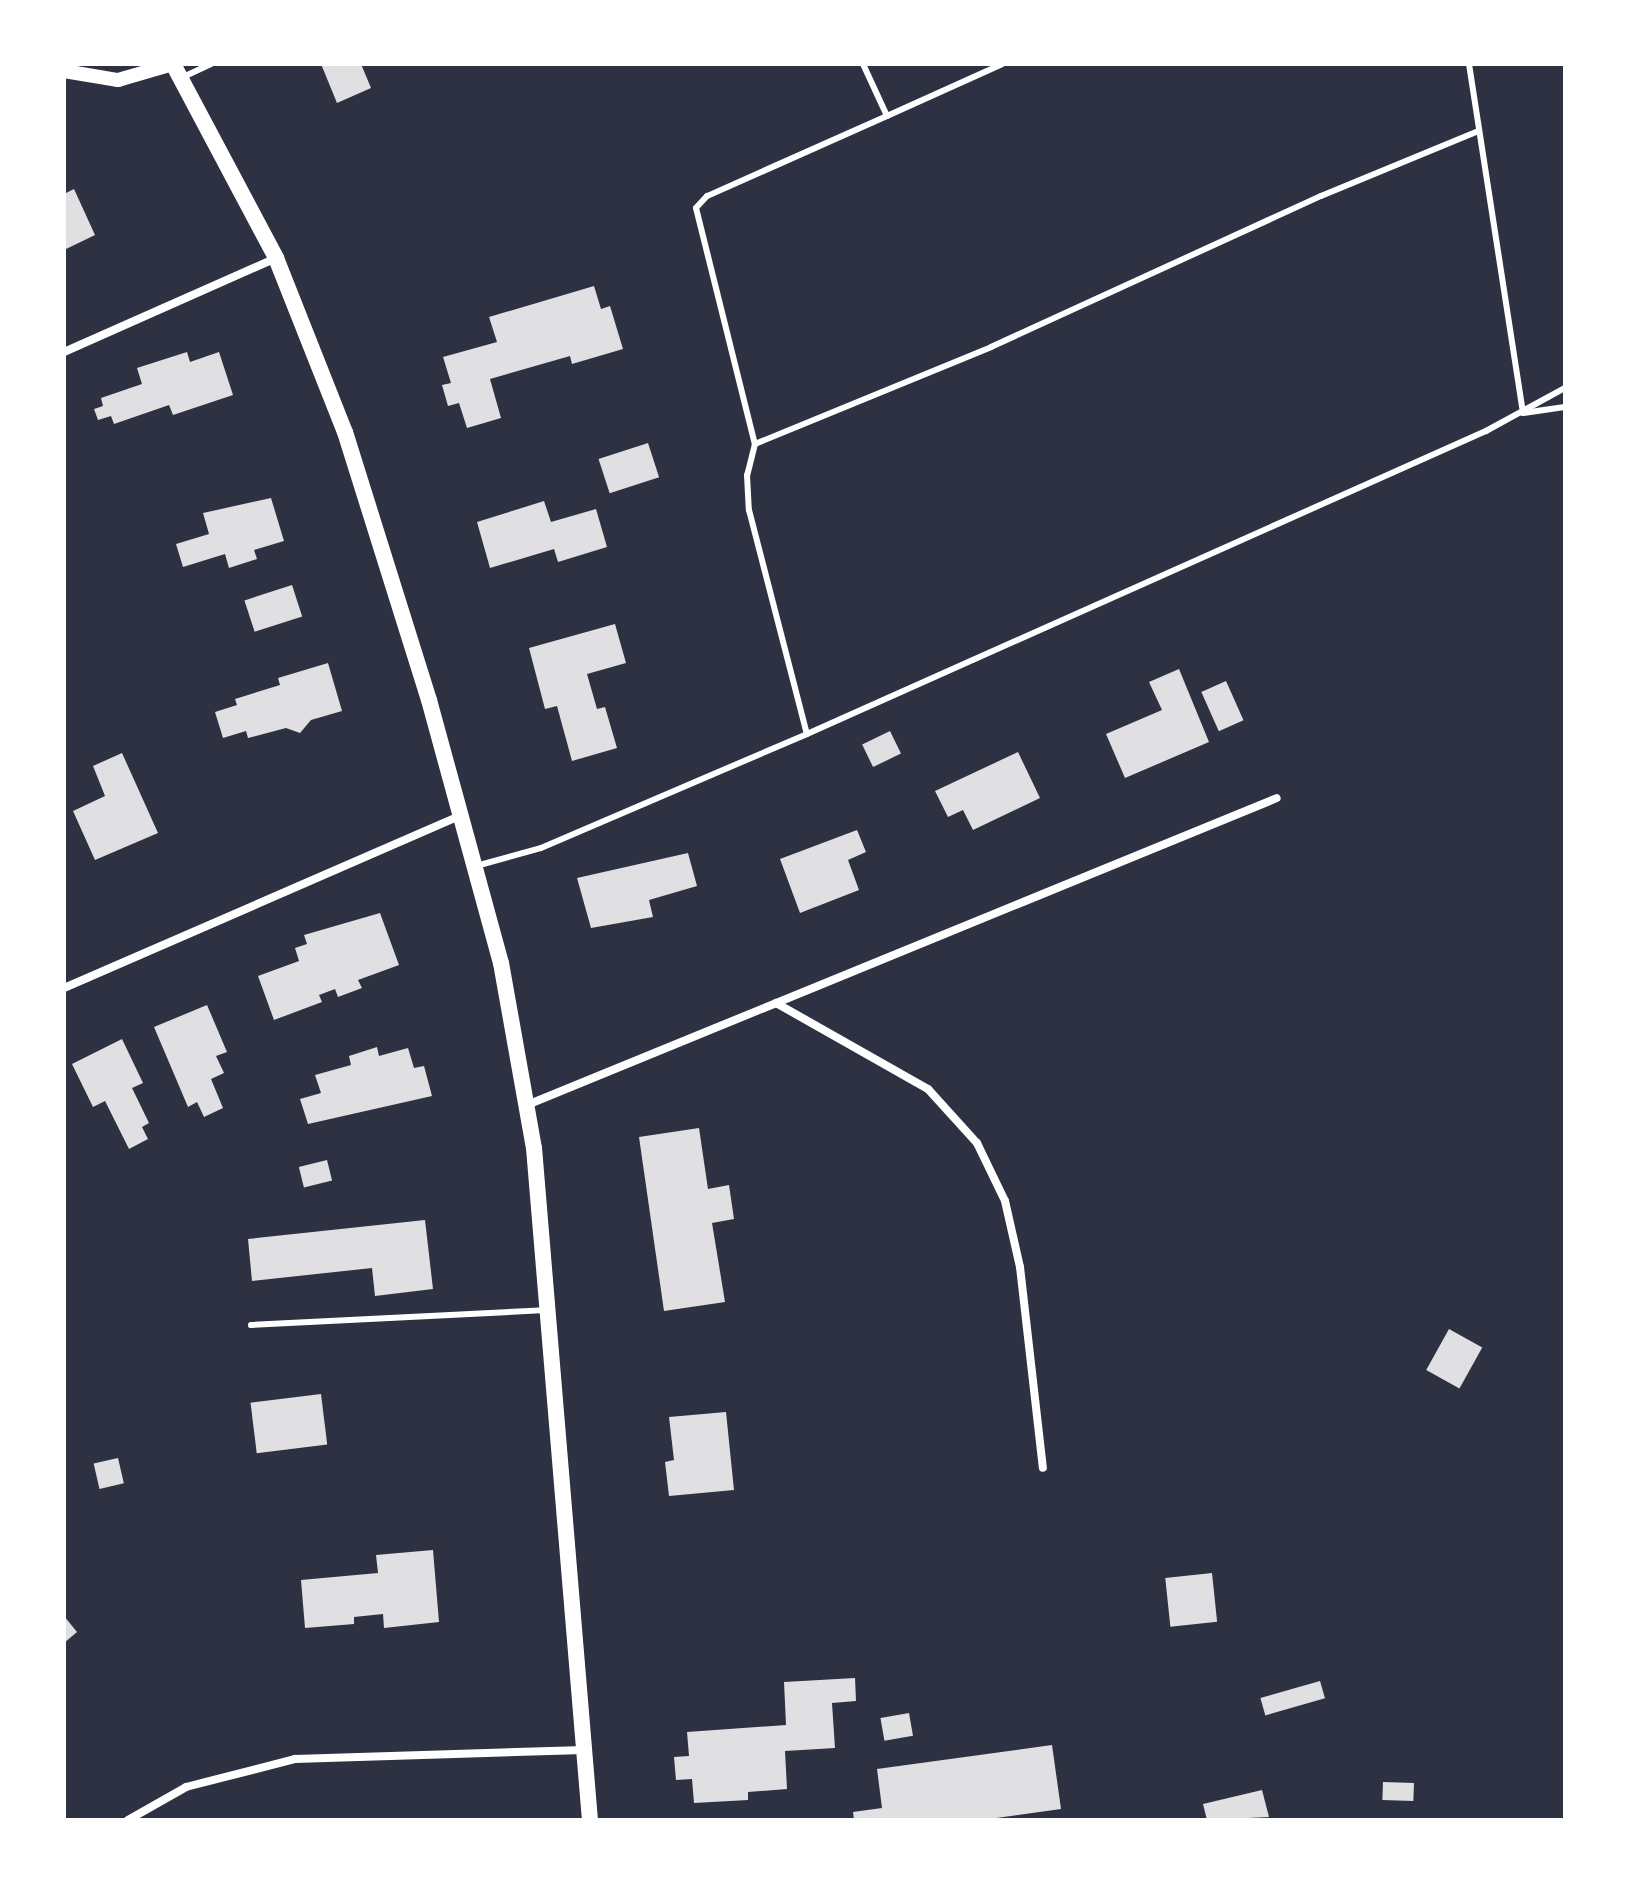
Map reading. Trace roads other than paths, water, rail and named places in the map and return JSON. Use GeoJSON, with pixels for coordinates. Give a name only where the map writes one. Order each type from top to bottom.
{"type":"FeatureCollection","features":[{"type":"Feature","properties":{"kind":"main road"},"geometry":{"type":"LineString","coordinates":[[176,69],[276,258],[345,432],[462,815],[501,963],[527,1105],[548,1310],[590,1820]]}},
{"type":"Feature","properties":{"kind":"street"},"geometry":{"type":"LineString","coordinates":[[64,71],[118,80],[176,69]]}},
{"type":"Feature","properties":{"kind":"street"},"geometry":{"type":"LineString","coordinates":[[64,352],[276,258]]}},
{"type":"Feature","properties":{"kind":"street"},"geometry":{"type":"LineString","coordinates":[[527,1105],[1277,798]]}},
{"type":"Feature","properties":{"kind":"street"},"geometry":{"type":"LineString","coordinates":[[64,988],[462,815]]}},
{"type":"Feature","properties":{"kind":"street"},"geometry":{"type":"LineString","coordinates":[[776,1003],[928,1089],[977,1143],[1005,1201],[1020,1267],[1043,1468]]}},
{"type":"Feature","properties":{"kind":"street"},"geometry":{"type":"LineString","coordinates":[[128,1820],[186,1787],[295,1759],[584,1750]]}},
{"type":"Feature","properties":{"kind":"lane"},"geometry":{"type":"LineString","coordinates":[[176,69],[211,64]]}},
{"type":"Feature","properties":{"kind":"lane"},"geometry":{"type":"LineString","coordinates":[[863,64],[887,116]]}},
{"type":"Feature","properties":{"kind":"lane"},"geometry":{"type":"LineString","coordinates":[[807,734],[749,510],[747,475],[755,444],[696,208],[707,196],[1002,64]]}},
{"type":"Feature","properties":{"kind":"lane"},"geometry":{"type":"LineString","coordinates":[[1469,64],[1523,413]]}},
{"type":"Feature","properties":{"kind":"lane"},"geometry":{"type":"LineString","coordinates":[[755,444],[991,347],[1321,196],[1479,131]]}},
{"type":"Feature","properties":{"kind":"lane"},"geometry":{"type":"LineString","coordinates":[[476,866],[541,848],[807,734],[1523,413],[1565,388]]}},
{"type":"Feature","properties":{"kind":"lane"},"geometry":{"type":"LineString","coordinates":[[1523,413],[1565,407]]}},
{"type":"Feature","properties":{"kind":"lane"},"geometry":{"type":"LineString","coordinates":[[251,1325],[548,1310]]}}]}
